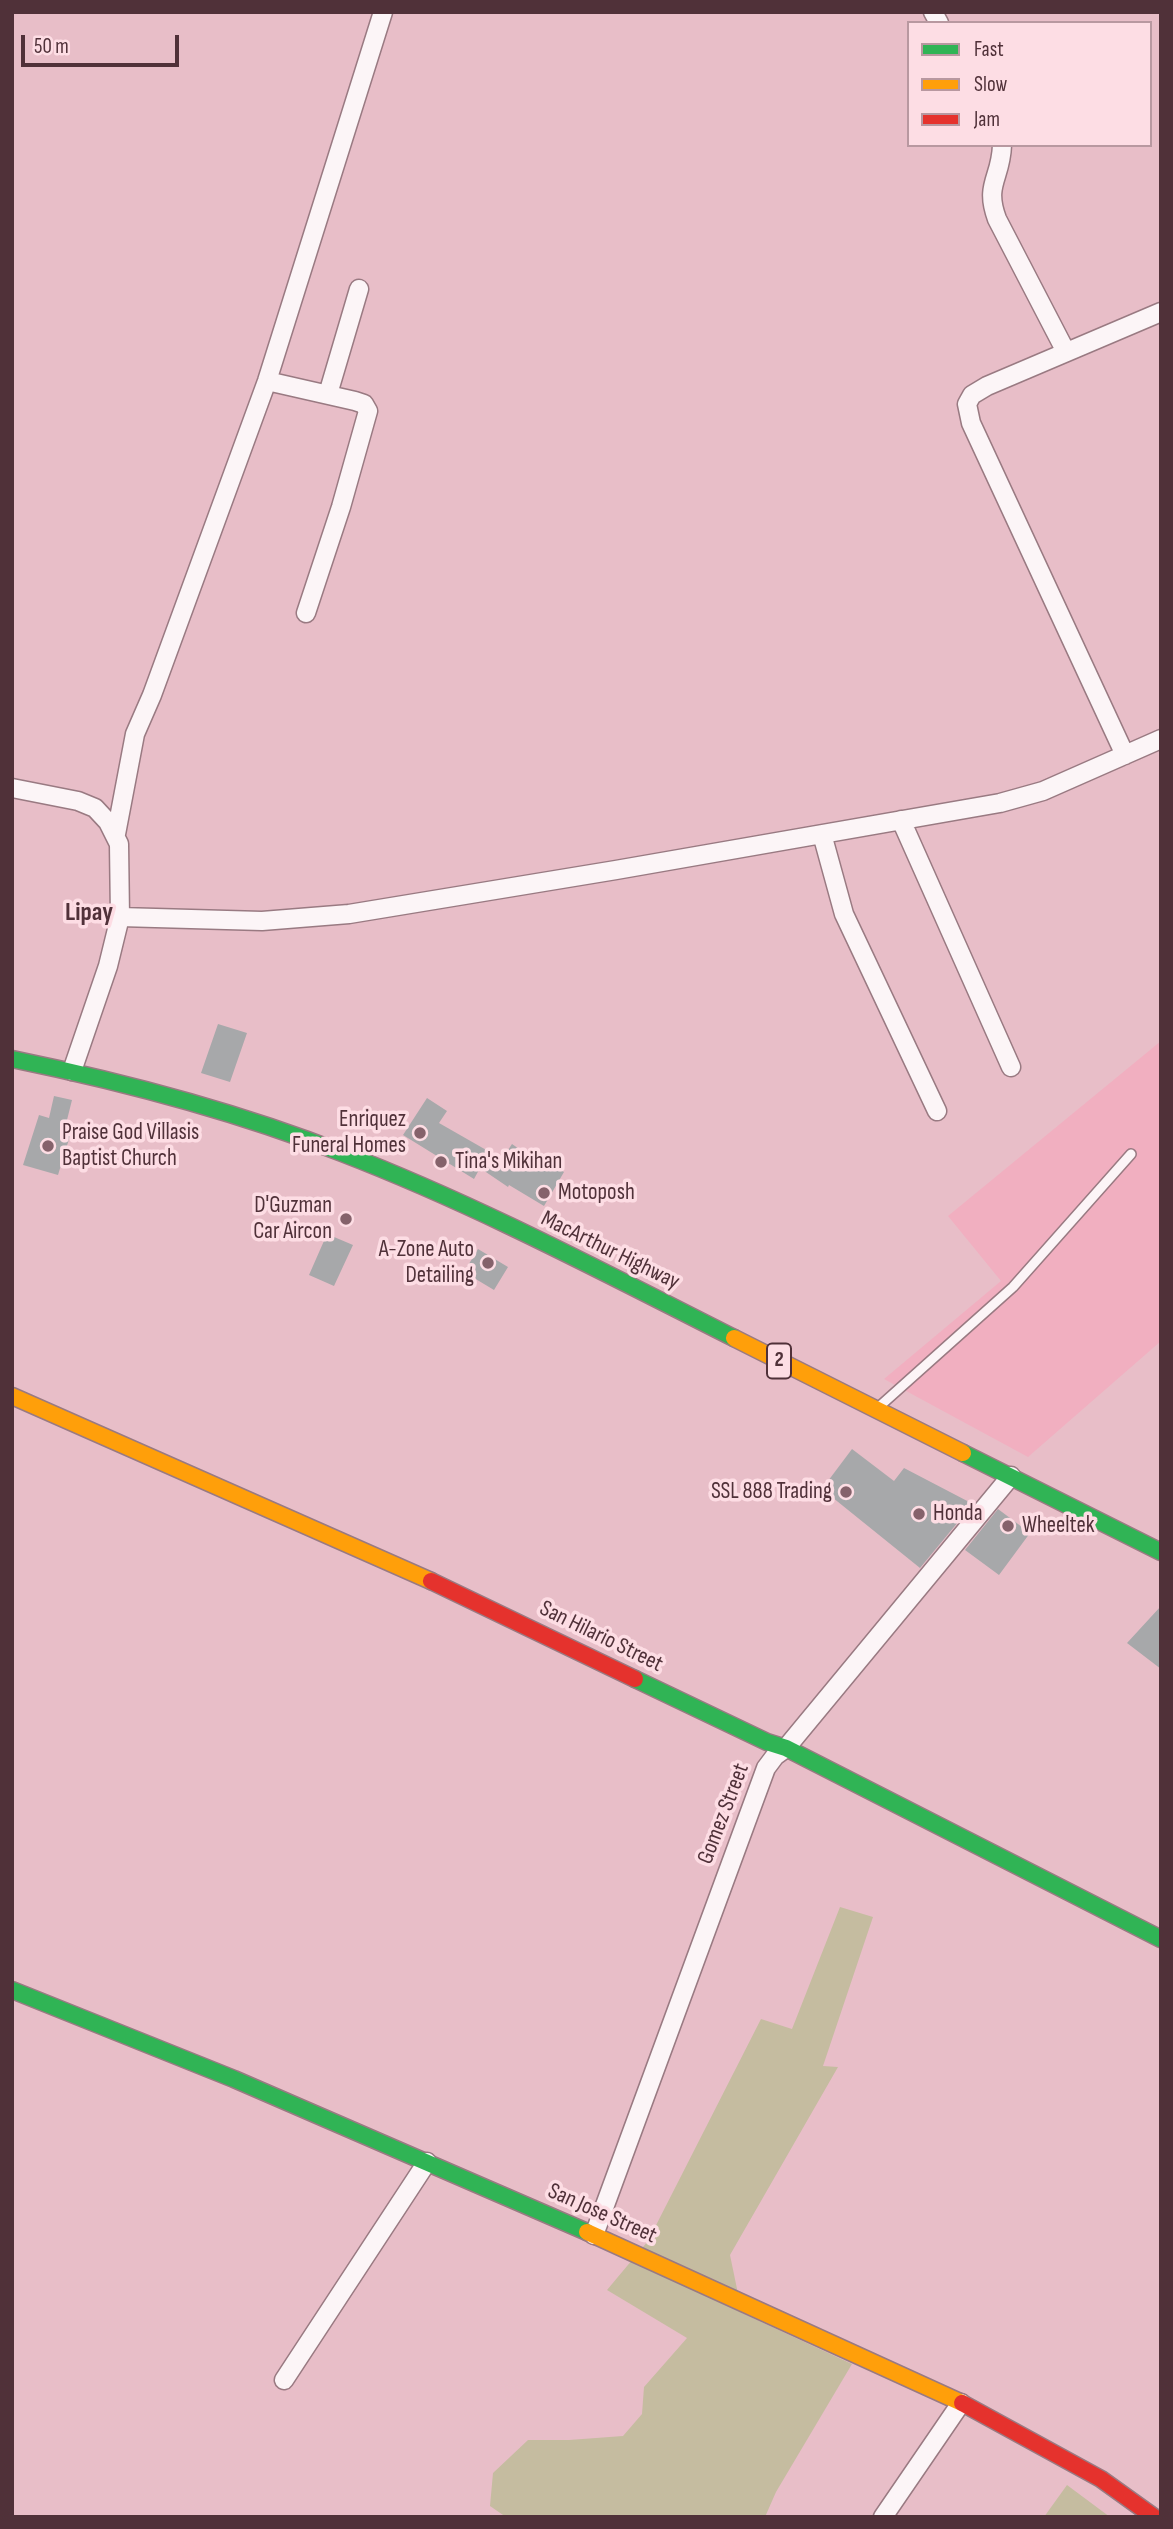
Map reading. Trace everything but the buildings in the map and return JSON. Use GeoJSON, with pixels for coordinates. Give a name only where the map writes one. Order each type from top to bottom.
{"type":"FeatureCollection","features":[{"type":"Feature","properties":{"kind":"main road","name":"MacArthur Highway"},"geometry":{"type":"LineString","coordinates":[[12,1059],[72,1070],[207,1106],[288,1133],[394,1175],[560,1251],[1161,1552]]}},
{"type":"Feature","properties":{"kind":"main road","name":"San Hilario Street"},"geometry":{"type":"LineString","coordinates":[[12,1396],[414,1573],[766,1742],[786,1748],[1161,1939]]}},
{"type":"Feature","properties":{"kind":"main road","name":"San Jose Street"},"geometry":{"type":"LineString","coordinates":[[12,1990],[234,2079],[427,2162],[594,2235],[961,2403],[1101,2479],[1154,2517]]}},
{"type":"Feature","properties":{"kind":"street"},"geometry":{"type":"LineString","coordinates":[[116,834],[135,733],[152,695],[267,381],[383,12]]}},
{"type":"Feature","properties":{"kind":"street"},"geometry":{"type":"LineString","coordinates":[[1002,147],[990,201],[1066,352]]}},
{"type":"Feature","properties":{"kind":"street"},"geometry":{"type":"LineString","coordinates":[[328,394],[359,289]]}},
{"type":"Feature","properties":{"kind":"street"},"geometry":{"type":"LineString","coordinates":[[1125,755],[967,410],[967,404],[972,395],[987,386],[1161,312]]}},
{"type":"Feature","properties":{"kind":"street"},"geometry":{"type":"LineString","coordinates":[[267,381],[364,404],[369,415],[306,613]]}},
{"type":"Feature","properties":{"kind":"street"},"geometry":{"type":"LineString","coordinates":[[120,917],[262,921],[349,914],[822,834],[1000,803],[1043,791],[1161,739]]}},
{"type":"Feature","properties":{"kind":"street"},"geometry":{"type":"LineString","coordinates":[[12,788],[78,801],[95,808],[116,834],[119,844],[120,917],[108,967],[72,1070]]}},
{"type":"Feature","properties":{"kind":"street"},"geometry":{"type":"LineString","coordinates":[[901,820],[1011,1067]]}},
{"type":"Feature","properties":{"kind":"street"},"geometry":{"type":"LineString","coordinates":[[822,834],[844,914],[937,1111]]}},
{"type":"Feature","properties":{"kind":"street","name":"Gomez Street"},"geometry":{"type":"LineString","coordinates":[[594,2235],[766,1768],[775,1756],[786,1748],[1011,1476]]}},
{"type":"Feature","properties":{"kind":"street"},"geometry":{"type":"LineString","coordinates":[[284,2379],[427,2162]]}},
{"type":"Feature","properties":{"kind":"street"},"geometry":{"type":"LineString","coordinates":[[883,2517],[961,2403]]}},
{"type":"Feature","properties":{"kind":"lane"},"geometry":{"type":"LineString","coordinates":[[876,1409],[1013,1287],[1131,1154]]}},
{"type":"Feature","properties":{"kind":"shaded area"},"geometry":{"type":"Polygon","coordinates":[[[1161,1041],[1161,1341],[1028,1457],[884,1379],[1001,1281],[948,1216],[1161,1041]]]}},
{"type":"Feature","properties":{"kind":"shaded area"},"geometry":{"type":"Polygon","coordinates":[[[840,1907],[873,1917],[823,2066],[838,2067],[730,2255],[742,2313],[852,2364],[776,2492],[765,2517],[506,2517],[490,2506],[493,2473],[528,2440],[623,2436],[642,2414],[644,2387],[687,2338],[607,2290],[648,2241],[761,2019],[792,2029],[840,1907]]]}},
{"type":"Feature","properties":{"kind":"shaded area"},"geometry":{"type":"Polygon","coordinates":[[[1067,2485],[1110,2517],[1044,2517],[1067,2485]]]}},
{"type":"Feature","properties":{"kind":"traffic: fast"},"geometry":{"type":"LineString","coordinates":[[12,1059],[179,1099],[342,1153],[491,1217],[734,1338]]}},
{"type":"Feature","properties":{"kind":"traffic: fast"},"geometry":{"type":"LineString","coordinates":[[963,1453],[1161,1552]]}},
{"type":"Feature","properties":{"kind":"traffic: fast"},"geometry":{"type":"LineString","coordinates":[[635,1679],[767,1742],[786,1748],[1161,1939]]}},
{"type":"Feature","properties":{"kind":"traffic: fast"},"geometry":{"type":"LineString","coordinates":[[12,1990],[234,2079],[587,2232]]}},
{"type":"Feature","properties":{"kind":"traffic: slow"},"geometry":{"type":"LineString","coordinates":[[734,1338],[963,1453]]}},
{"type":"Feature","properties":{"kind":"traffic: slow"},"geometry":{"type":"LineString","coordinates":[[12,1396],[431,1581]]}},
{"type":"Feature","properties":{"kind":"traffic: slow"},"geometry":{"type":"LineString","coordinates":[[587,2232],[962,2403]]}},
{"type":"Feature","properties":{"kind":"traffic: jam"},"geometry":{"type":"LineString","coordinates":[[431,1581],[635,1679]]}},
{"type":"Feature","properties":{"kind":"traffic: jam"},"geometry":{"type":"LineString","coordinates":[[962,2403],[1101,2479],[1154,2517]]}},
{"type":"Feature","properties":{"kind":"place","name":"Enriquez Funeral Homes"},"geometry":{"type":"Point","coordinates":[420,1133]}},
{"type":"Feature","properties":{"kind":"place","name":"Praise God Villasis Baptist Church"},"geometry":{"type":"Point","coordinates":[48,1146]}},
{"type":"Feature","properties":{"kind":"place","name":"Tina's Mikihan"},"geometry":{"type":"Point","coordinates":[441,1162]}},
{"type":"Feature","properties":{"kind":"place","name":"Motoposh"},"geometry":{"type":"Point","coordinates":[544,1193]}},
{"type":"Feature","properties":{"kind":"place","name":"D'Guzman Car Aircon"},"geometry":{"type":"Point","coordinates":[346,1219]}},
{"type":"Feature","properties":{"kind":"place","name":"A-Zone Auto Detailing"},"geometry":{"type":"Point","coordinates":[488,1263]}},
{"type":"Feature","properties":{"kind":"place","name":"SSL 888 Trading"},"geometry":{"type":"Point","coordinates":[846,1492]}},
{"type":"Feature","properties":{"kind":"place","name":"Honda"},"geometry":{"type":"Point","coordinates":[919,1514]}},
{"type":"Feature","properties":{"kind":"place","name":"Wheeltek"},"geometry":{"type":"Point","coordinates":[1008,1526]}},
{"type":"Feature","properties":{"kind":"district","name":"Lipay"},"geometry":{"type":"Point","coordinates":[89,913]}}]}
